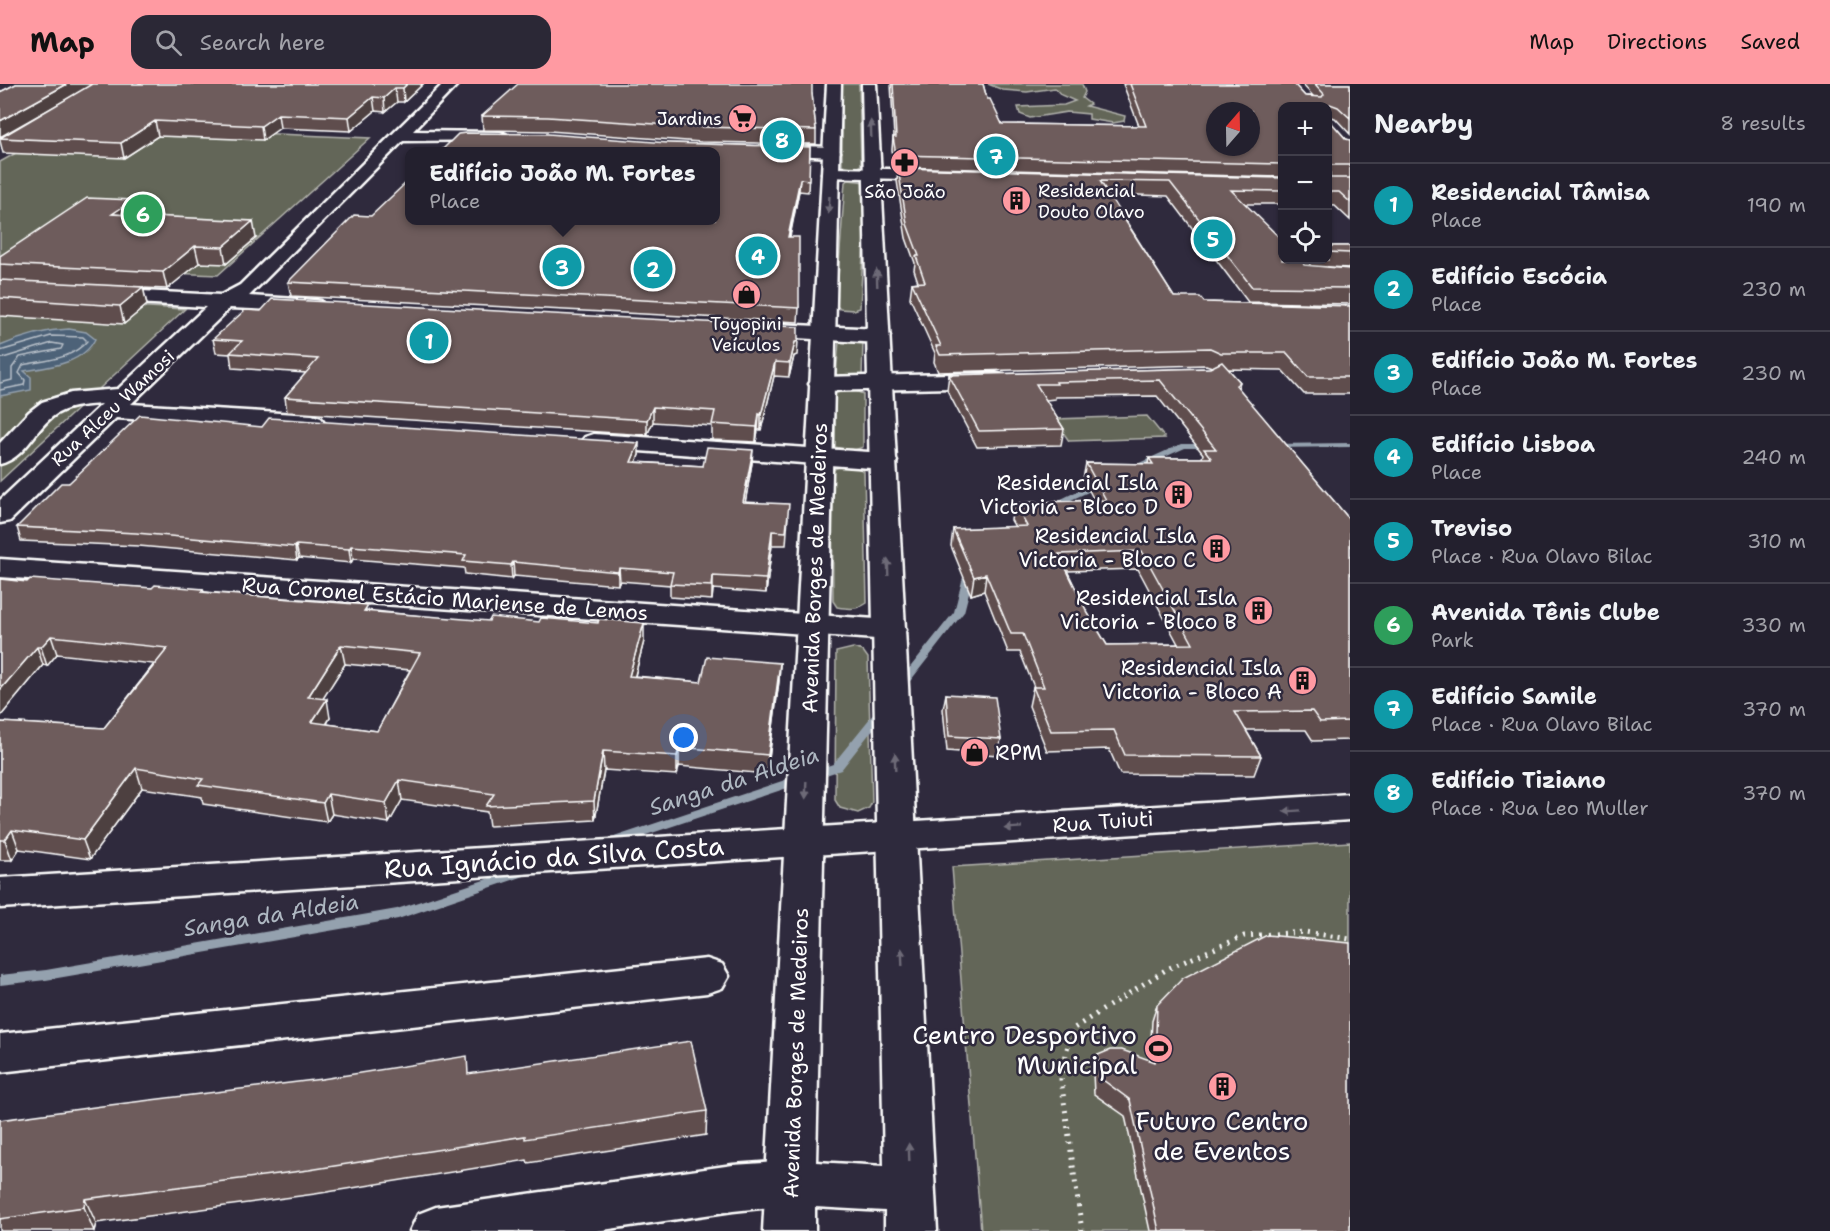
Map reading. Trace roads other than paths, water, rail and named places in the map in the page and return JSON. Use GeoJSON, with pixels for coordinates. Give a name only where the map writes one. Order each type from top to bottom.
{"type":"FeatureCollection","features":[{"type":"Feature","properties":{"kind":"street","name":"Rua Alceu Wamosi"},"geometry":{"type":"LineString","coordinates":[[0,514],[225,302],[247,289],[451,84]]}},
{"type":"Feature","properties":{"kind":"street","name":"Avenida Borges de Medeiros"},"geometry":{"type":"LineString","coordinates":[[789,1231],[834,84]]}},
{"type":"Feature","properties":{"kind":"street"},"geometry":{"type":"LineString","coordinates":[[436,1231],[733,1188],[790,1182],[911,1211],[869,84]]}},
{"type":"Feature","properties":{"kind":"street"},"geometry":{"type":"LineString","coordinates":[[400,136],[514,138]]}},
{"type":"Feature","properties":{"kind":"street"},"geometry":{"type":"LineString","coordinates":[[748,150],[831,152]]}},
{"type":"Feature","properties":{"kind":"street"},"geometry":{"type":"LineString","coordinates":[[831,173],[963,176]]}},
{"type":"Feature","properties":{"kind":"street"},"geometry":{"type":"LineString","coordinates":[[79,287],[247,289],[332,300],[225,302],[79,287]]}},
{"type":"Feature","properties":{"kind":"street"},"geometry":{"type":"LineString","coordinates":[[736,321],[879,329]]}},
{"type":"Feature","properties":{"kind":"street"},"geometry":{"type":"LineString","coordinates":[[821,384],[1020,379]]}},
{"type":"Feature","properties":{"kind":"street"},"geometry":{"type":"LineString","coordinates":[[0,456],[9,450],[49,408],[61,403],[118,403],[335,425]]}},
{"type":"Feature","properties":{"kind":"street"},"geometry":{"type":"LineString","coordinates":[[0,422],[33,423]]}},
{"type":"Feature","properties":{"kind":"street"},"geometry":{"type":"LineString","coordinates":[[572,440],[884,461]]}},
{"type":"Feature","properties":{"kind":"street","name":"Rua Coronel Estácio Mariense de Lemos"},"geometry":{"type":"LineString","coordinates":[[0,568],[890,630]]}},
{"type":"Feature","properties":{"kind":"street","name":"Rua Tuiuti"},"geometry":{"type":"LineString","coordinates":[[856,837],[1350,807]]}},
{"type":"Feature","properties":{"kind":"street","name":"Rua Ignácio da Silva Costa"},"geometry":{"type":"LineString","coordinates":[[0,893],[856,837]]}},
{"type":"Feature","properties":{"kind":"street"},"geometry":{"type":"LineString","coordinates":[[0,1053],[707,976]]}},
{"type":"Feature","properties":{"kind":"water"},"geometry":{"type":"Polygon","coordinates":[[[69,329],[86,332],[95,339],[90,347],[74,359],[54,366],[24,371],[31,377],[31,390],[0,396],[0,346],[34,334],[69,329]]]}},
{"type":"Feature","properties":{"kind":"waterway","name":"Sanga da Aldeia"},"geometry":{"type":"LineString","coordinates":[[1272,446],[1350,445]]}},
{"type":"Feature","properties":{"kind":"waterway","name":"Sanga da Aldeia"},"geometry":{"type":"LineString","coordinates":[[1130,469],[1184,446],[1209,446]]}},
{"type":"Feature","properties":{"kind":"waterway","name":"Sanga da Aldeia"},"geometry":{"type":"LineString","coordinates":[[1049,507],[1100,483]]}},
{"type":"Feature","properties":{"kind":"waterway","name":"Sanga da Aldeia"},"geometry":{"type":"LineString","coordinates":[[900,687],[959,612],[970,569]]}},
{"type":"Feature","properties":{"kind":"waterway","name":"Sanga da Aldeia"},"geometry":{"type":"LineString","coordinates":[[609,843],[837,767],[883,709]]}},
{"type":"Feature","properties":{"kind":"waterway","name":"Sanga da Aldeia"},"geometry":{"type":"LineString","coordinates":[[0,980],[46,975],[398,914],[529,870]]}},
{"type":"Feature","properties":{"kind":"place","name":"Jardins"},"geometry":{"type":"Point","coordinates":[743,119]}},
{"type":"Feature","properties":{"kind":"place","name":"Edifício Tiziano"},"geometry":{"type":"Point","coordinates":[782,140]}},
{"type":"Feature","properties":{"kind":"place","name":"Edifício Samile"},"geometry":{"type":"Point","coordinates":[996,156]}},
{"type":"Feature","properties":{"kind":"place","name":"São João"},"geometry":{"type":"Point","coordinates":[905,163]}},
{"type":"Feature","properties":{"kind":"place","name":"Residencial Douto Olavo"},"geometry":{"type":"Point","coordinates":[1017,201]}},
{"type":"Feature","properties":{"kind":"place","name":"Avenida Tênis Clube"},"geometry":{"type":"Point","coordinates":[143,214]}},
{"type":"Feature","properties":{"kind":"place","name":"Treviso"},"geometry":{"type":"Point","coordinates":[1213,239]}},
{"type":"Feature","properties":{"kind":"place","name":"Edifício Lisboa"},"geometry":{"type":"Point","coordinates":[758,256]}},
{"type":"Feature","properties":{"kind":"place","name":"Edifício João M. Fortes"},"geometry":{"type":"Point","coordinates":[562,267]}},
{"type":"Feature","properties":{"kind":"place","name":"Edifício Escócia"},"geometry":{"type":"Point","coordinates":[653,269]}},
{"type":"Feature","properties":{"kind":"place","name":"Toyopini Veículos"},"geometry":{"type":"Point","coordinates":[746,295]}},
{"type":"Feature","properties":{"kind":"place","name":"Residencial Tâmisa"},"geometry":{"type":"Point","coordinates":[429,341]}},
{"type":"Feature","properties":{"kind":"place","name":"Residencial Isla Victoria - Bloco D"},"geometry":{"type":"Point","coordinates":[1179,495]}},
{"type":"Feature","properties":{"kind":"place","name":"Residencial Isla Victoria - Bloco C"},"geometry":{"type":"Point","coordinates":[1217,548]}},
{"type":"Feature","properties":{"kind":"place","name":"Residencial Isla Victoria - Bloco B"},"geometry":{"type":"Point","coordinates":[1258,610]}},
{"type":"Feature","properties":{"kind":"place","name":"Residencial Isla Victoria - Bloco A"},"geometry":{"type":"Point","coordinates":[1303,680]}},
{"type":"Feature","properties":{"kind":"place","name":"RPM"},"geometry":{"type":"Point","coordinates":[974,753]}},
{"type":"Feature","properties":{"kind":"place","name":"Centro Desportivo Municipal"},"geometry":{"type":"Point","coordinates":[1158,1049]}},
{"type":"Feature","properties":{"kind":"place","name":"Futuro Centro de Eventos"},"geometry":{"type":"Point","coordinates":[1222,1086]}}]}
